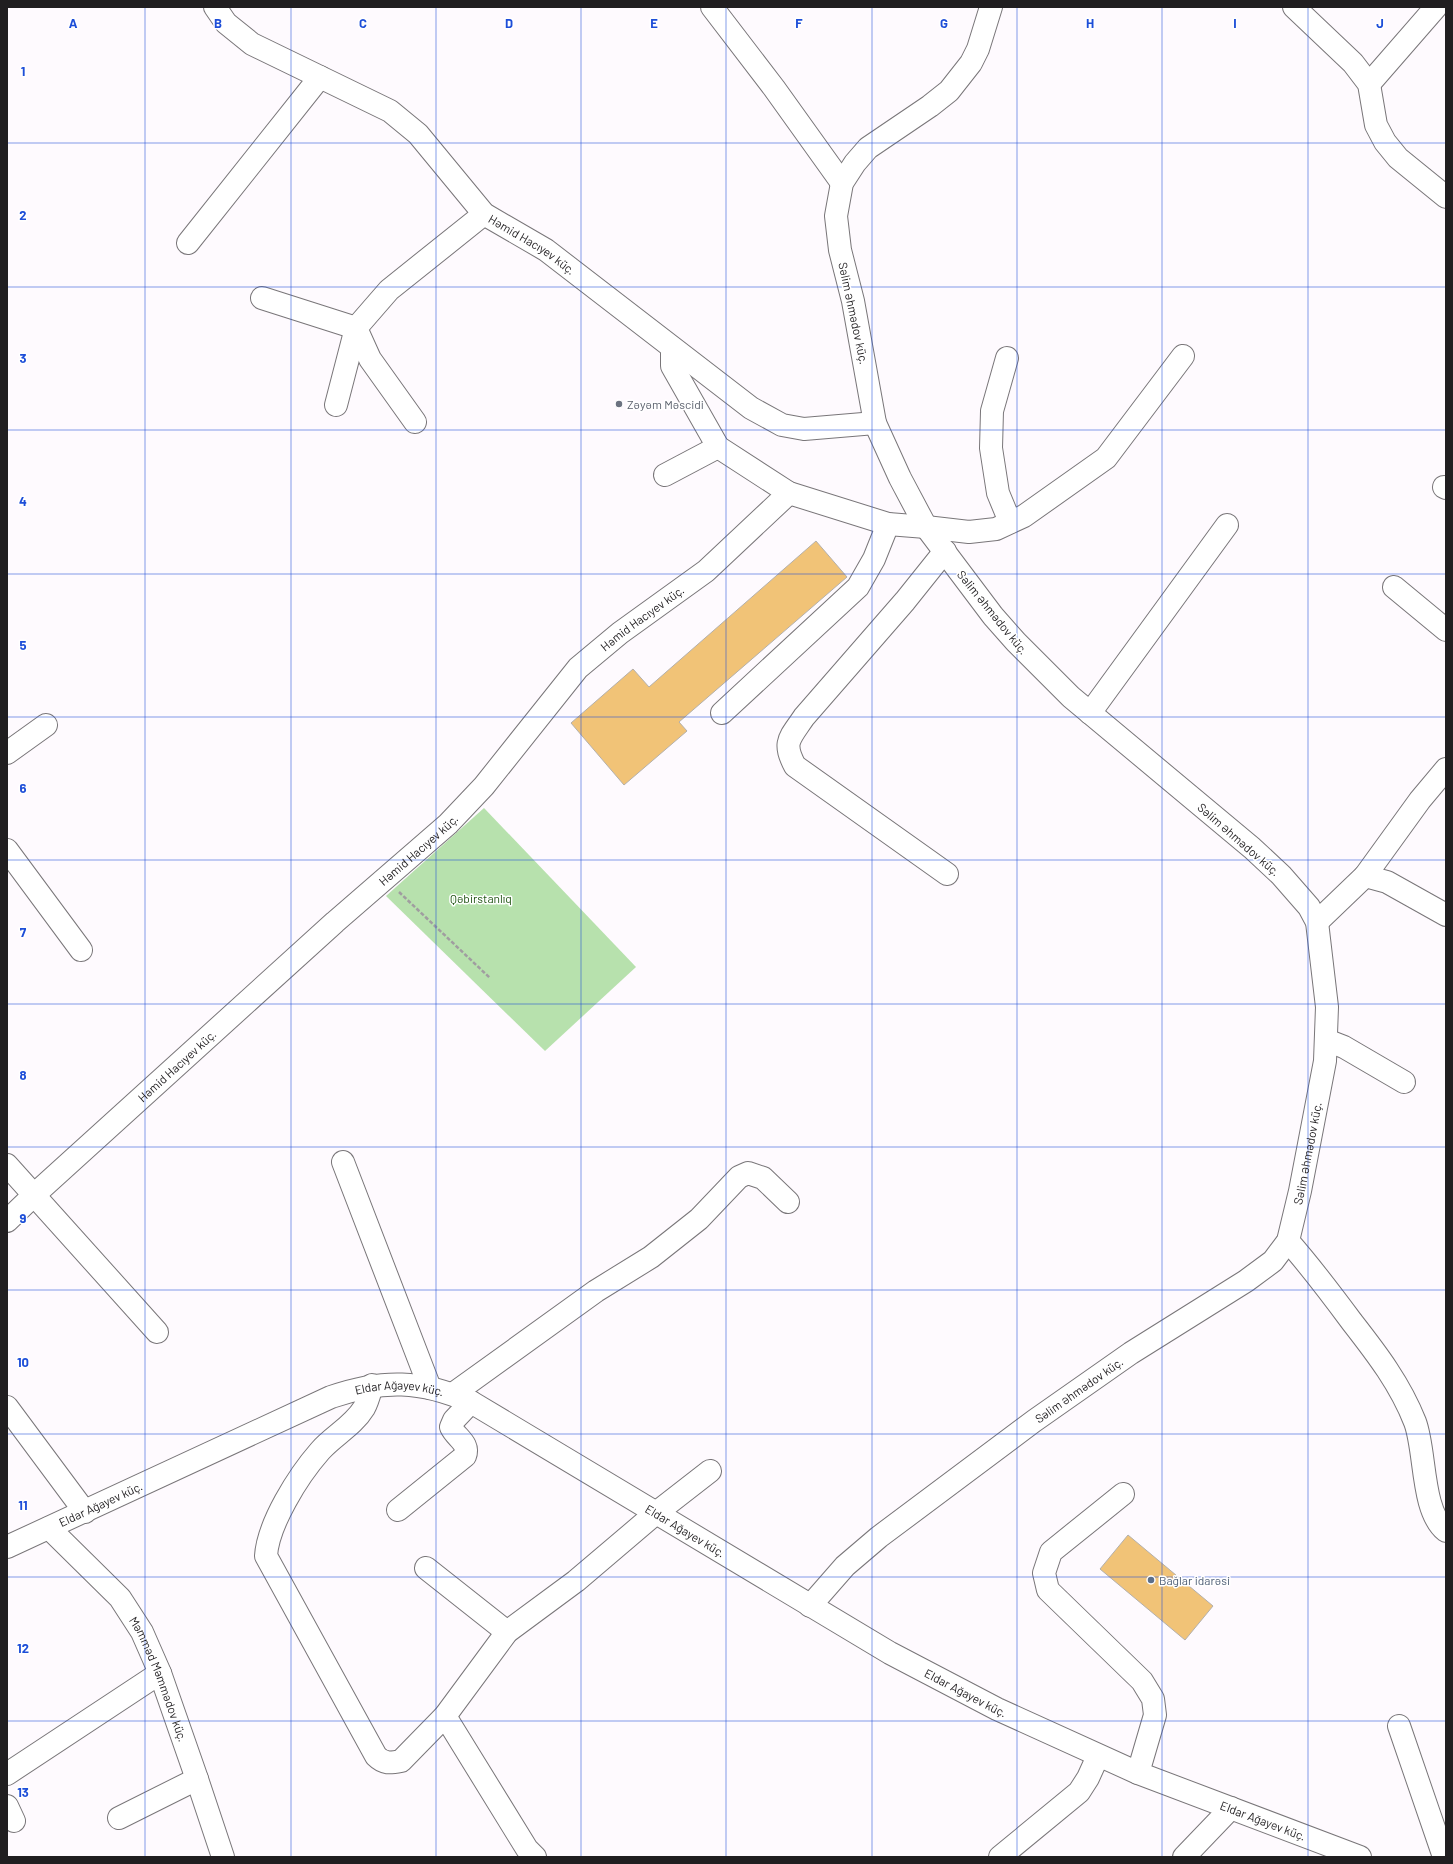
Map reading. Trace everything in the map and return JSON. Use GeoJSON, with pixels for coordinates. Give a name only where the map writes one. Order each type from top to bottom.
{"type":"FeatureCollection","features":[{"type":"Feature","properties":{"kind":"street","name":"Həmid Hacıyev küç."},"geometry":{"type":"LineString","coordinates":[[215,7],[226,23],[252,44],[390,111],[418,134],[484,214],[546,250],[750,408],[782,425],[804,429],[875,423]]}},
{"type":"Feature","properties":{"kind":"street"},"geometry":{"type":"LineString","coordinates":[[712,7],[774,88],[842,183]]}},
{"type":"Feature","properties":{"kind":"street","name":"Səlim Əhmədov küç."},"geometry":{"type":"LineString","coordinates":[[810,1606],[845,1566],[879,1537],[1034,1421],[1131,1353],[1246,1281],[1273,1261],[1288,1241],[1313,1127],[1325,1061],[1327,1007],[1318,922],[1309,907],[1281,875],[1252,848],[1090,713],[1046,674],[1016,642],[994,616],[926,527],[900,478],[875,423],[853,301],[840,250],[836,216],[842,183],[855,163],[868,148],[930,106],[952,87],[971,63],[978,49],[991,7]]}},
{"type":"Feature","properties":{"kind":"street"},"geometry":{"type":"LineString","coordinates":[[1294,7],[1353,63],[1369,84],[1376,125],[1398,158],[1446,197]]}},
{"type":"Feature","properties":{"kind":"street"},"geometry":{"type":"LineString","coordinates":[[1369,84],[1436,7]]}},
{"type":"Feature","properties":{"kind":"street"},"geometry":{"type":"LineString","coordinates":[[188,243],[320,77]]}},
{"type":"Feature","properties":{"kind":"street"},"geometry":{"type":"LineString","coordinates":[[336,405],[356,328],[389,290],[484,214]]}},
{"type":"Feature","properties":{"kind":"street"},"geometry":{"type":"LineString","coordinates":[[262,298],[356,328],[370,359],[415,422]]}},
{"type":"Feature","properties":{"kind":"street"},"geometry":{"type":"LineString","coordinates":[[672,348],[672,366],[718,447],[789,493],[888,524],[968,532],[996,529],[1024,516],[1106,458],[1183,356]]}},
{"type":"Feature","properties":{"kind":"street"},"geometry":{"type":"LineString","coordinates":[[1007,358],[992,411],[990,448],[998,493],[1010,522]]}},
{"type":"Feature","properties":{"kind":"street"},"geometry":{"type":"LineString","coordinates":[[665,475],[718,447]]}},
{"type":"Feature","properties":{"kind":"street","name":"Həmid Hacıyev küç."},"geometry":{"type":"LineString","coordinates":[[7,1221],[335,922],[448,824],[484,786],[578,668],[620,633],[706,571],[789,493]]}},
{"type":"Feature","properties":{"kind":"street"},"geometry":{"type":"LineString","coordinates":[[722,713],[858,587],[874,559],[888,524]]}},
{"type":"Feature","properties":{"kind":"street"},"geometry":{"type":"LineString","coordinates":[[1090,713],[1226,525]]}},
{"type":"Feature","properties":{"kind":"street"},"geometry":{"type":"LineString","coordinates":[[945,551],[905,601],[804,717],[790,738],[788,752],[796,766],[947,874]]}},
{"type":"Feature","properties":{"kind":"street"},"geometry":{"type":"LineString","coordinates":[[1394,587],[1446,630]]}},
{"type":"Feature","properties":{"kind":"street"},"geometry":{"type":"LineString","coordinates":[[7,753],[46,724]]}},
{"type":"Feature","properties":{"kind":"street"},"geometry":{"type":"LineString","coordinates":[[1318,922],[1365,876],[1420,800],[1446,769]]}},
{"type":"Feature","properties":{"kind":"street"},"geometry":{"type":"LineString","coordinates":[[7,850],[81,950]]}},
{"type":"Feature","properties":{"kind":"street"},"geometry":{"type":"LineString","coordinates":[[1365,876],[1387,882],[1446,915]]}},
{"type":"Feature","properties":{"kind":"street"},"geometry":{"type":"LineString","coordinates":[[1326,1040],[1344,1047],[1404,1082]]}},
{"type":"Feature","properties":{"kind":"street"},"geometry":{"type":"LineString","coordinates":[[343,1162],[430,1388]]}},
{"type":"Feature","properties":{"kind":"street"},"geometry":{"type":"LineString","coordinates":[[7,1165],[157,1332]]}},
{"type":"Feature","properties":{"kind":"street"},"geometry":{"type":"LineString","coordinates":[[398,1510],[465,1456],[467,1451],[465,1444],[454,1433],[451,1427],[462,1398],[596,1291],[651,1258],[699,1219],[739,1177],[748,1173],[763,1178],[788,1202]]}},
{"type":"Feature","properties":{"kind":"street"},"geometry":{"type":"LineString","coordinates":[[1288,1241],[1309,1264],[1393,1376],[1415,1423],[1430,1505],[1442,1528],[1446,1531]]}},
{"type":"Feature","properties":{"kind":"street"},"geometry":{"type":"LineString","coordinates":[[372,1385],[364,1408],[320,1451],[292,1488],[267,1542],[266,1556],[376,1756],[382,1762],[391,1763],[401,1761],[445,1716],[507,1632],[576,1581],[656,1513],[710,1471]]}},
{"type":"Feature","properties":{"kind":"street","name":"Eldar Ağayev küç."},"geometry":{"type":"LineString","coordinates":[[7,1547],[331,1397],[354,1389],[372,1385],[406,1385],[430,1388],[462,1398],[890,1653],[997,1710],[1138,1773],[1360,1857]]}},
{"type":"Feature","properties":{"kind":"street"},"geometry":{"type":"LineString","coordinates":[[7,1408],[85,1512]]}},
{"type":"Feature","properties":{"kind":"street"},"geometry":{"type":"LineString","coordinates":[[1123,1494],[1051,1552],[1044,1573],[1048,1590],[1142,1681],[1153,1699],[1155,1716],[1138,1773]]}},
{"type":"Feature","properties":{"kind":"street","name":"Məmməd Məmmədov küç."},"geometry":{"type":"LineString","coordinates":[[49,1528],[120,1598],[142,1632],[160,1673],[223,1857]]}},
{"type":"Feature","properties":{"kind":"street"},"geometry":{"type":"LineString","coordinates":[[426,1568],[507,1632]]}},
{"type":"Feature","properties":{"kind":"street"},"geometry":{"type":"LineString","coordinates":[[7,1774],[160,1673]]}},
{"type":"Feature","properties":{"kind":"street"},"geometry":{"type":"LineString","coordinates":[[445,1716],[528,1854]]}},
{"type":"Feature","properties":{"kind":"street"},"geometry":{"type":"LineString","coordinates":[[1399,1726],[1444,1857]]}},
{"type":"Feature","properties":{"kind":"street"},"geometry":{"type":"LineString","coordinates":[[1000,1857],[1079,1792],[1088,1778],[1098,1756]]}},
{"type":"Feature","properties":{"kind":"street"},"geometry":{"type":"LineString","coordinates":[[119,1818],[197,1779]]}},
{"type":"Feature","properties":{"kind":"street"},"geometry":{"type":"LineString","coordinates":[[1184,1857],[1231,1808]]}},
{"type":"Feature","properties":{"kind":"path"},"geometry":{"type":"LineString","coordinates":[[384,879],[490,978]]}},
{"type":"Feature","properties":{"kind":"green space","name":"Qəbirstanlıq"},"geometry":{"type":"Polygon","coordinates":[[[484,808],[636,967],[545,1051],[386,896],[484,808]]]}},
{"type":"Feature","properties":{"kind":"building"},"geometry":{"type":"Polygon","coordinates":[[[816,541],[847,577],[679,722],[687,731],[624,785],[571,723],[633,669],[649,687],[816,541]]]}},
{"type":"Feature","properties":{"kind":"building"},"geometry":{"type":"Polygon","coordinates":[[[1128,1535],[1213,1606],[1185,1640],[1100,1569],[1128,1535]]]}},
{"type":"Feature","properties":{"kind":"place","name":"Zəyəm Məscidi"},"geometry":{"type":"Point","coordinates":[619,404]}},
{"type":"Feature","properties":{"kind":"place","name":"Bağlar idarəsi"},"geometry":{"type":"Point","coordinates":[1151,1580]}}]}
